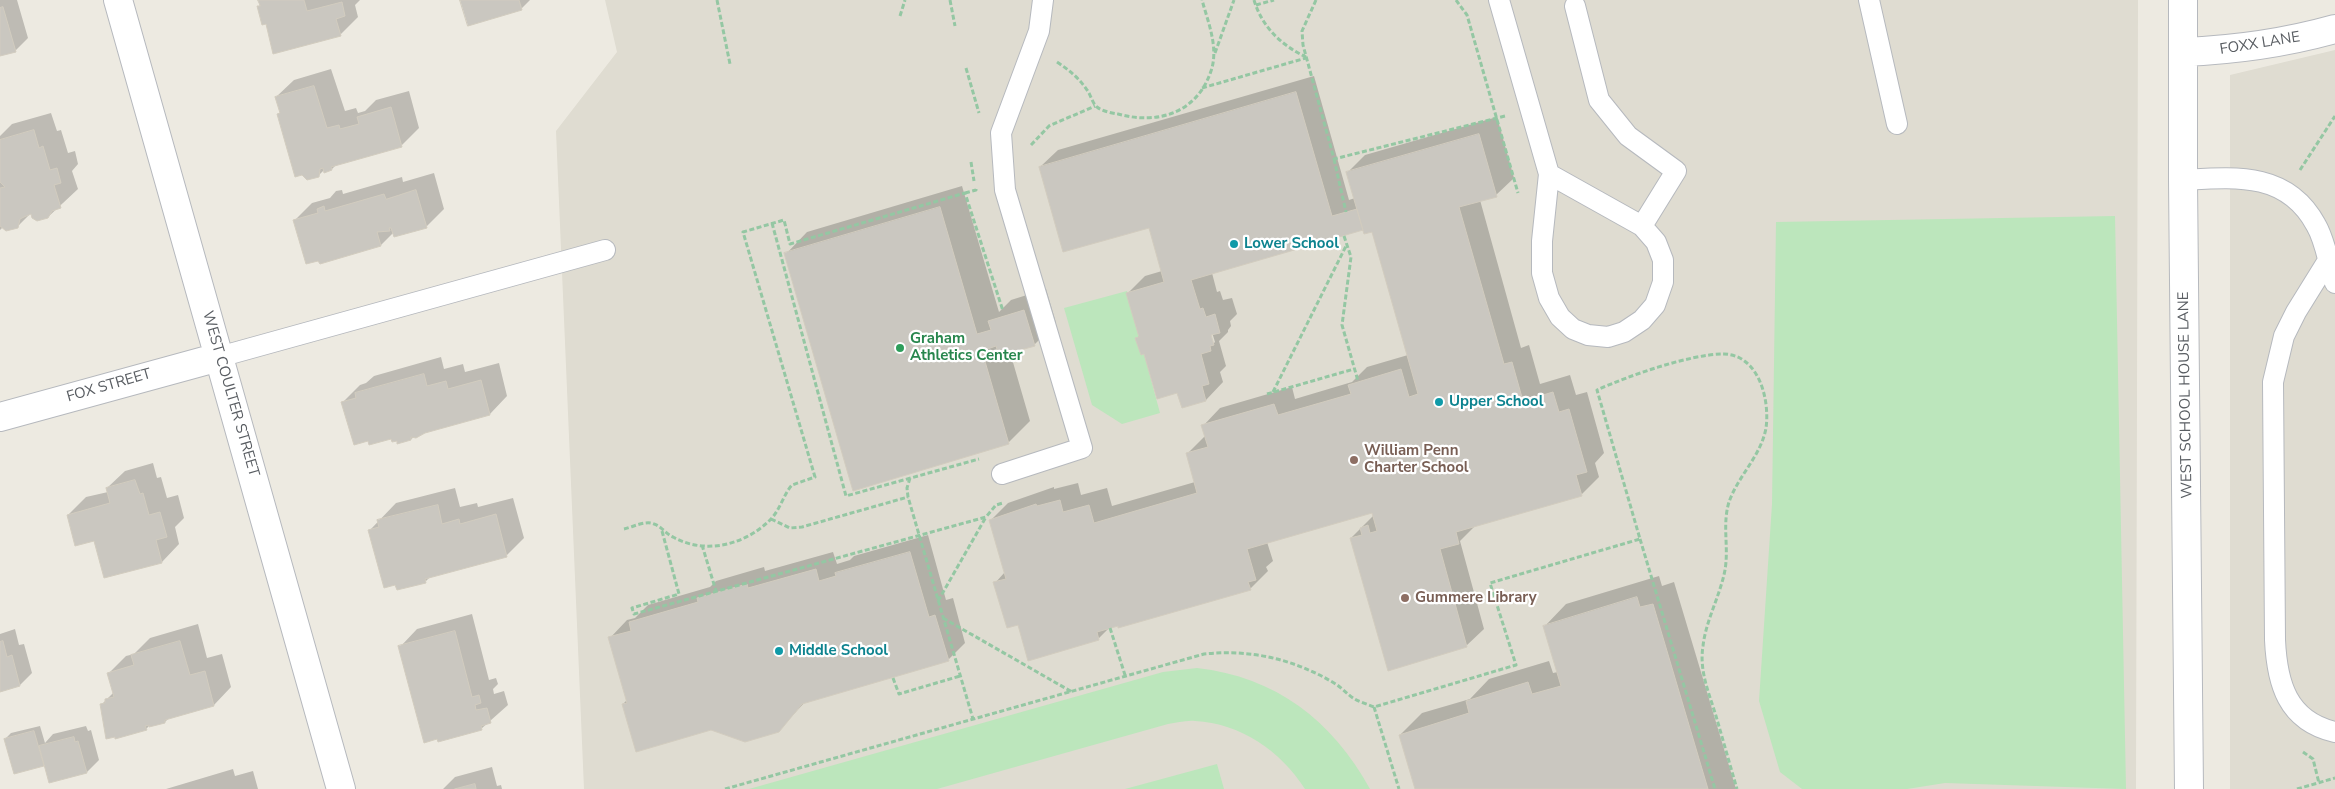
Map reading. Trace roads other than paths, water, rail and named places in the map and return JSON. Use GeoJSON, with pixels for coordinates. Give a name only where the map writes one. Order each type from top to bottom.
{"type":"FeatureCollection","features":[{"type":"Feature","properties":{"kind":"street","name":"WEST COULTER STREET"},"geometry":{"type":"LineString","coordinates":[[118,0],[340,789]]}},
{"type":"Feature","properties":{"kind":"street","name":"WEST SCHOOL HOUSE LANE"},"geometry":{"type":"LineString","coordinates":[[2183,0],[2189,789]]}},
{"type":"Feature","properties":{"kind":"street","name":"FOXX LANE"},"geometry":{"type":"LineString","coordinates":[[2183,52],[2218,51],[2297,40],[2335,29]]}},
{"type":"Feature","properties":{"kind":"street","name":"FOX STREET"},"geometry":{"type":"LineString","coordinates":[[0,416],[219,357]]}},
{"type":"Feature","properties":{"kind":"lane"},"geometry":{"type":"LineString","coordinates":[[1002,474],[1082,448],[1005,190],[1001,133],[1039,30],[1043,0]]}},
{"type":"Feature","properties":{"kind":"lane"},"geometry":{"type":"LineString","coordinates":[[1499,0],[1549,174],[1544,220],[1542,272],[1549,298],[1560,317],[1573,329],[1588,335],[1608,337],[1624,332],[1642,320],[1655,305],[1663,282],[1663,260],[1656,242],[1642,226],[1549,174]]}},
{"type":"Feature","properties":{"kind":"lane"},"geometry":{"type":"LineString","coordinates":[[1869,0],[1897,124]]}},
{"type":"Feature","properties":{"kind":"lane"},"geometry":{"type":"LineString","coordinates":[[1575,6],[1599,100],[1628,136],[1676,171],[1642,226]]}},
{"type":"Feature","properties":{"kind":"lane"},"geometry":{"type":"LineString","coordinates":[[2183,180],[2246,178],[2276,187],[2290,196],[2312,218],[2324,244],[2327,262],[2335,283]]}},
{"type":"Feature","properties":{"kind":"lane"},"geometry":{"type":"LineString","coordinates":[[219,357],[605,250]]}},
{"type":"Feature","properties":{"kind":"lane"},"geometry":{"type":"LineString","coordinates":[[2327,262],[2296,312],[2284,336],[2273,382],[2275,640],[2279,680],[2284,695],[2306,718],[2321,728],[2335,732]]}},
{"type":"Feature","properties":{"kind":"place","name":"Lower School"},"geometry":{"type":"Point","coordinates":[1234,244]}},
{"type":"Feature","properties":{"kind":"place","name":"Graham Athletics Center"},"geometry":{"type":"Point","coordinates":[900,348]}},
{"type":"Feature","properties":{"kind":"place","name":"Upper School"},"geometry":{"type":"Point","coordinates":[1439,402]}},
{"type":"Feature","properties":{"kind":"place","name":"William Penn Charter School"},"geometry":{"type":"Point","coordinates":[1354,460]}},
{"type":"Feature","properties":{"kind":"place","name":"Gummere Library"},"geometry":{"type":"Point","coordinates":[1405,598]}},
{"type":"Feature","properties":{"kind":"place","name":"Middle School"},"geometry":{"type":"Point","coordinates":[779,651]}}]}
